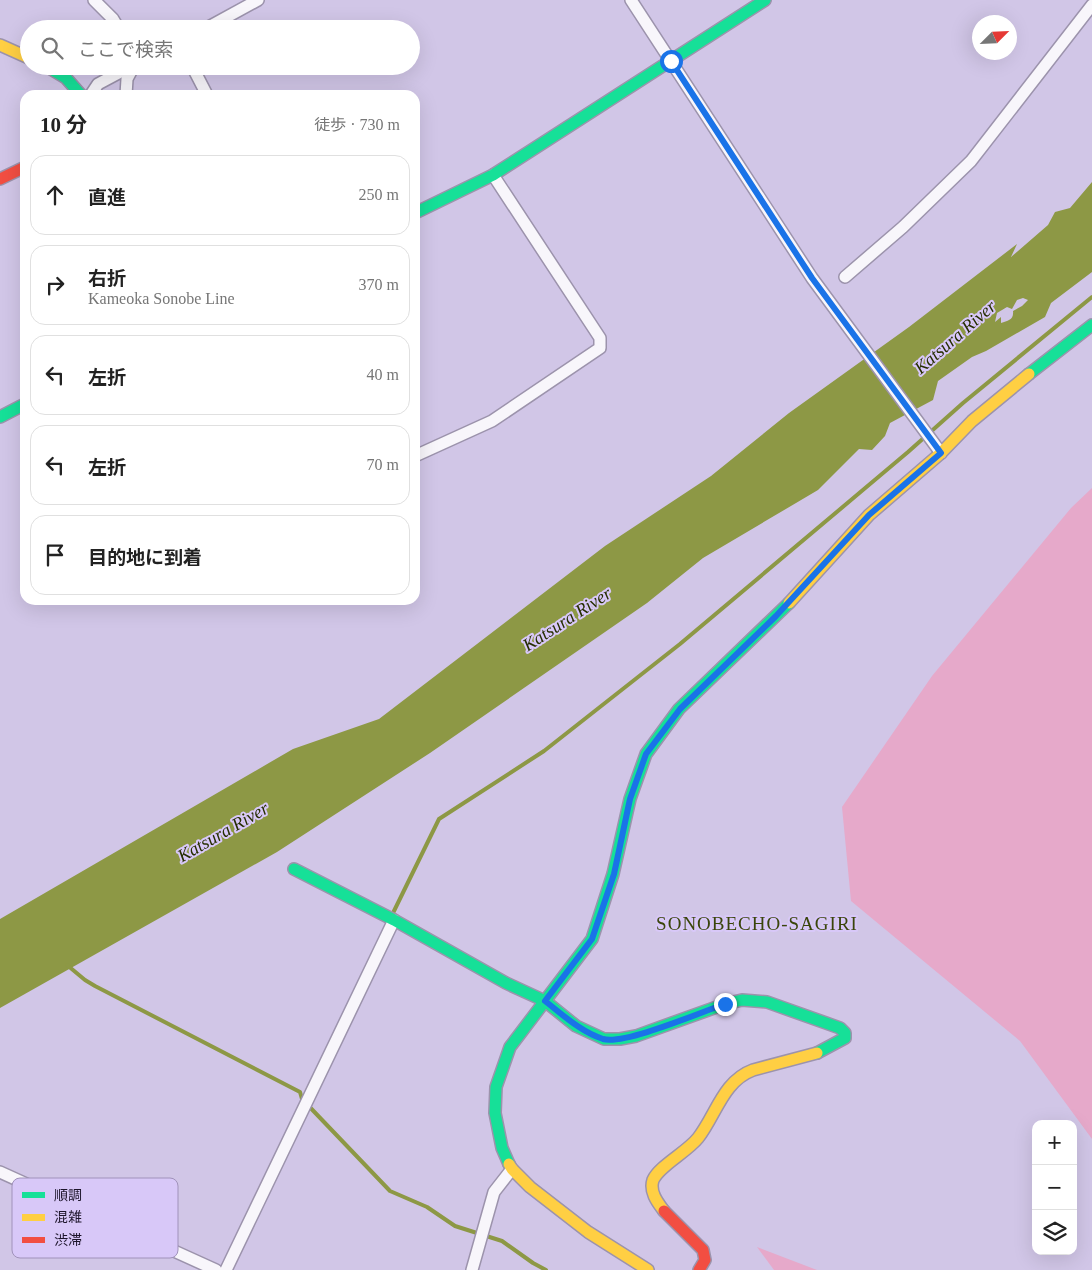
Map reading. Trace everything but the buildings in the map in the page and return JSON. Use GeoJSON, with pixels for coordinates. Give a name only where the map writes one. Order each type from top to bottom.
{"type":"FeatureCollection","features":[{"type":"Feature","properties":{"kind":"street"},"geometry":{"type":"LineString","coordinates":[[94,0],[114,20]]}},
{"type":"Feature","properties":{"kind":"street"},"geometry":{"type":"LineString","coordinates":[[221,20],[258,0]]}},
{"type":"Feature","properties":{"kind":"street"},"geometry":{"type":"LineString","coordinates":[[632,0],[812,278],[940,450]]}},
{"type":"Feature","properties":{"kind":"street"},"geometry":{"type":"LineString","coordinates":[[420,211],[493,175],[765,0]]}},
{"type":"Feature","properties":{"kind":"street"},"geometry":{"type":"LineString","coordinates":[[846,277],[971,161],[1092,5]]}},
{"type":"Feature","properties":{"kind":"street"},"geometry":{"type":"LineString","coordinates":[[0,45],[20,54]]}},
{"type":"Feature","properties":{"kind":"street"},"geometry":{"type":"LineString","coordinates":[[63,75],[82,90]]}},
{"type":"Feature","properties":{"kind":"street"},"geometry":{"type":"LineString","coordinates":[[92,90],[98,84],[115,75]]}},
{"type":"Feature","properties":{"kind":"street"},"geometry":{"type":"LineString","coordinates":[[126,90],[129,75]]}},
{"type":"Feature","properties":{"kind":"street"},"geometry":{"type":"LineString","coordinates":[[196,75],[204,90]]}},
{"type":"Feature","properties":{"kind":"street"},"geometry":{"type":"LineString","coordinates":[[0,179],[20,169]]}},
{"type":"Feature","properties":{"kind":"street"},"geometry":{"type":"LineString","coordinates":[[420,454],[492,421],[600,348],[600,338],[493,175]]}},
{"type":"Feature","properties":{"kind":"street"},"geometry":{"type":"LineString","coordinates":[[648,1270],[588,1232],[530,1187],[512,1169],[502,1148],[495,1113],[496,1087],[510,1047],[592,939],[614,874],[630,799],[646,754],[680,709],[776,616],[869,515],[972,421],[1092,325]]}},
{"type":"Feature","properties":{"kind":"street"},"geometry":{"type":"LineString","coordinates":[[0,417],[20,407]]}},
{"type":"Feature","properties":{"kind":"street"},"geometry":{"type":"LineString","coordinates":[[294,869],[394,920],[506,984],[545,1001],[576,1026],[604,1039],[636,1036],[725,1004],[742,1000],[767,1002],[840,1028],[844,1032],[845,1038],[836,1045],[796,1059],[754,1069],[734,1081],[705,1129],[689,1149],[659,1171],[653,1181],[652,1190],[658,1203],[706,1255],[705,1264],[699,1270]]}},
{"type":"Feature","properties":{"kind":"street"},"geometry":{"type":"LineString","coordinates":[[226,1270],[394,920]]}},
{"type":"Feature","properties":{"kind":"street"},"geometry":{"type":"LineString","coordinates":[[472,1270],[494,1192],[512,1169]]}},
{"type":"Feature","properties":{"kind":"street"},"geometry":{"type":"LineString","coordinates":[[0,1172],[13,1178]]}},
{"type":"Feature","properties":{"kind":"street"},"geometry":{"type":"LineString","coordinates":[[178,1253],[216,1270]]}},
{"type":"Feature","properties":{"kind":"shaded area"},"geometry":{"type":"Polygon","coordinates":[[[1092,488],[1092,1139],[1020,1041],[851,901],[842,807],[932,676],[1071,508],[1092,488]]]}},
{"type":"Feature","properties":{"kind":"shaded area"},"geometry":{"type":"Polygon","coordinates":[[[757,1247],[817,1270],[774,1270],[757,1247]]]}},
{"type":"Feature","properties":{"kind":"water","name":"Katsura River"},"geometry":{"type":"Polygon","coordinates":[[[1092,182],[1092,272],[1051,303],[1045,317],[972,357],[938,381],[933,400],[890,423],[885,436],[872,450],[859,449],[818,490],[703,558],[647,603],[430,753],[277,852],[0,1008],[0,919],[293,749],[379,719],[605,546],[711,476],[789,413],[909,327],[1017,244],[1011,257],[1048,225],[1055,212],[1070,208],[1092,182]],[[1023,298],[1017,300],[1012,309],[1007,307],[997,313],[995,322],[1001,317],[1001,323],[1010,320],[1013,316],[1013,311],[1028,300],[1023,298]]]}},
{"type":"Feature","properties":{"kind":"waterway"},"geometry":{"type":"LineString","coordinates":[[393,913],[439,819],[544,751],[680,644],[908,452],[963,403],[1092,297]]}},
{"type":"Feature","properties":{"kind":"waterway"},"geometry":{"type":"LineString","coordinates":[[67,965],[95,986],[300,1092],[302,1099],[390,1191],[427,1207],[455,1226],[502,1241],[546,1270]]}},
{"type":"Feature","properties":{"kind":"traffic: fast"},"geometry":{"type":"LineString","coordinates":[[420,211],[493,175],[765,0]]}},
{"type":"Feature","properties":{"kind":"traffic: fast"},"geometry":{"type":"LineString","coordinates":[[61,75],[77,90]]}},
{"type":"Feature","properties":{"kind":"traffic: fast"},"geometry":{"type":"LineString","coordinates":[[1029,374],[1092,325]]}},
{"type":"Feature","properties":{"kind":"traffic: fast"},"geometry":{"type":"LineString","coordinates":[[0,417],[20,407]]}},
{"type":"Feature","properties":{"kind":"traffic: fast"},"geometry":{"type":"LineString","coordinates":[[509,1164],[502,1148],[495,1113],[496,1087],[510,1047],[592,939],[613,874],[630,799],[646,754],[679,709],[789,603]]}},
{"type":"Feature","properties":{"kind":"traffic: fast"},"geometry":{"type":"LineString","coordinates":[[294,869],[394,920],[506,983],[545,1001],[576,1026],[604,1039],[636,1036],[725,1004],[742,1000],[767,1002],[840,1028],[845,1033],[845,1038],[817,1053]]}},
{"type":"Feature","properties":{"kind":"traffic: slow"},"geometry":{"type":"LineString","coordinates":[[0,45],[20,54]]}},
{"type":"Feature","properties":{"kind":"traffic: slow"},"geometry":{"type":"LineString","coordinates":[[789,603],[869,515],[941,453],[972,421],[1029,374]]}},
{"type":"Feature","properties":{"kind":"traffic: slow"},"geometry":{"type":"LineString","coordinates":[[664,1211],[653,1193],[653,1180],[661,1170],[698,1138],[727,1090],[734,1082],[753,1070],[817,1053]]}},
{"type":"Feature","properties":{"kind":"traffic: slow"},"geometry":{"type":"LineString","coordinates":[[509,1164],[530,1187],[588,1232],[648,1270]]}},
{"type":"Feature","properties":{"kind":"traffic: jam"},"geometry":{"type":"LineString","coordinates":[[0,179],[20,169]]}},
{"type":"Feature","properties":{"kind":"traffic: jam"},"geometry":{"type":"LineString","coordinates":[[664,1211],[703,1250],[705,1260],[699,1270]]}},
{"type":"Feature","properties":{"kind":"district","name":"SONOBECHO-SAGIRI"},"geometry":{"type":"Point","coordinates":[757,923]}},
{"type":"Feature","properties":{"kind":"route"},"geometry":{"type":"LineString","coordinates":[[671,61],[812,278],[941,453],[869,515],[776,616],[680,709],[646,754],[630,799],[614,874],[592,939],[545,1001],[576,1026],[604,1039],[636,1036],[725,1004]]}}]}
